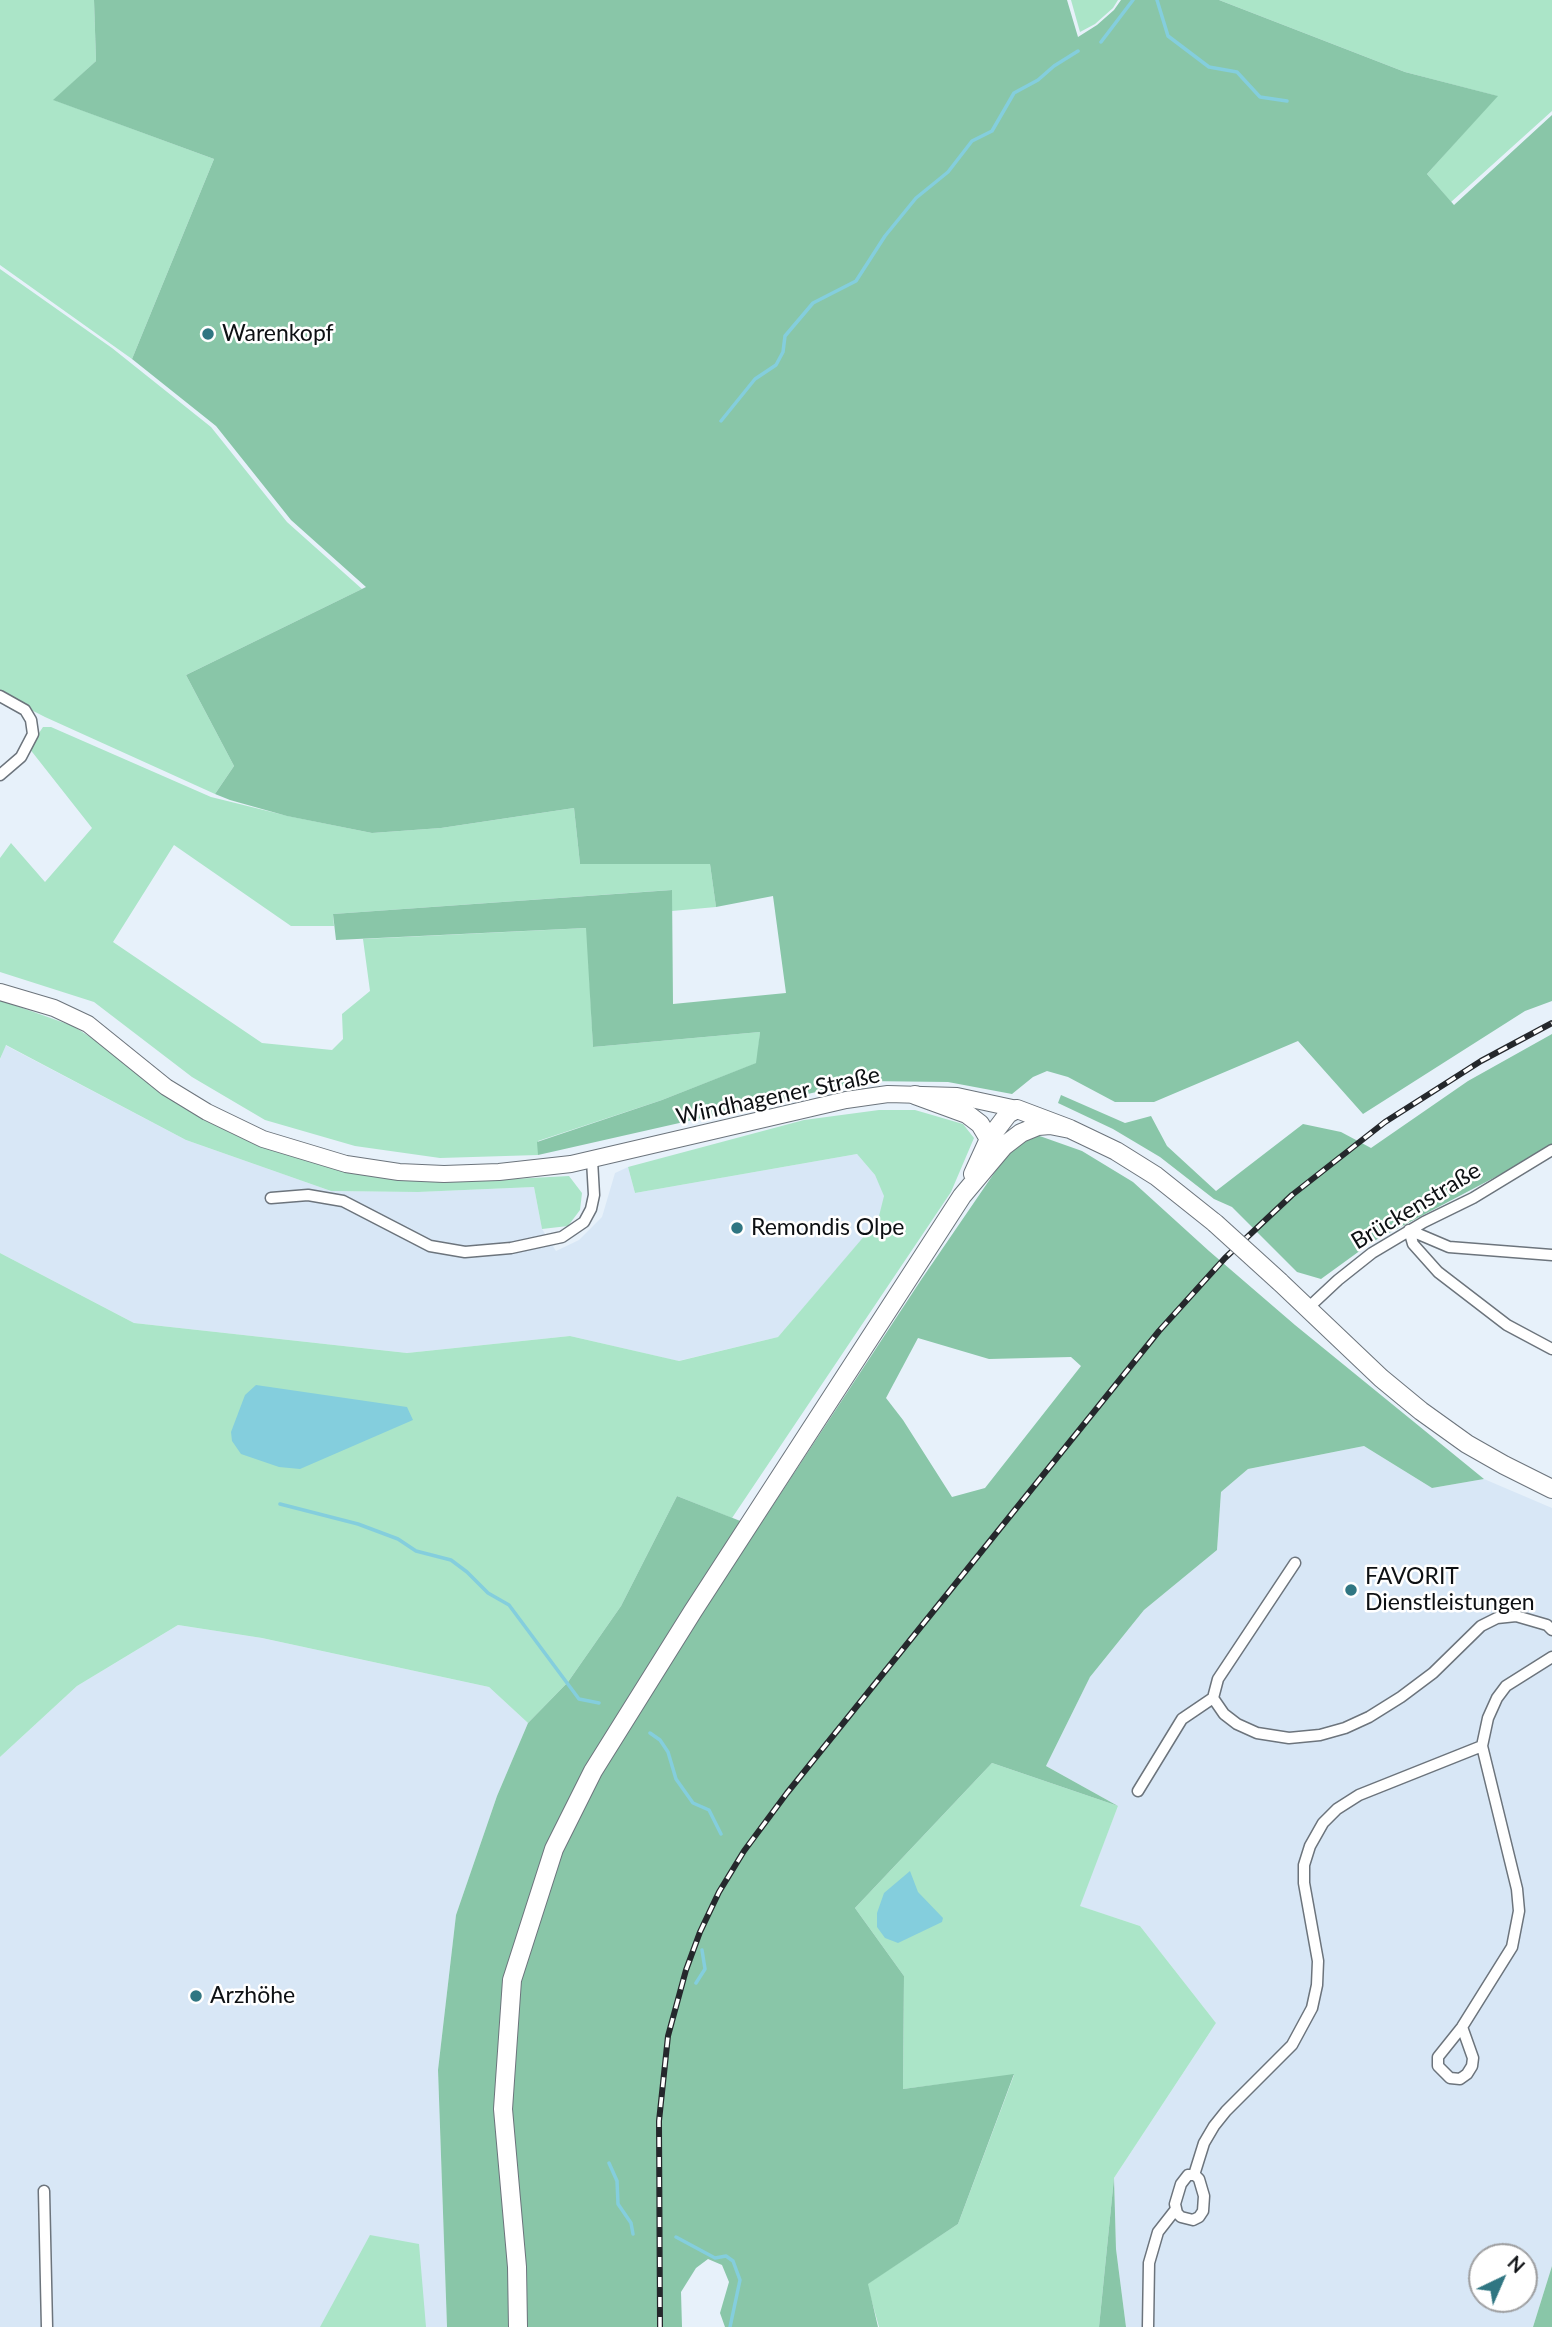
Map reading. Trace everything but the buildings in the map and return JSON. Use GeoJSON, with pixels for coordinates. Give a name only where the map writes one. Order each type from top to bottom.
{"type":"FeatureCollection","features":[{"type":"Feature","properties":{"kind":"main road","name":"Windhagener Straße"},"geometry":{"type":"LineString","coordinates":[[0,992],[88,1024],[153,1078],[187,1101],[262,1139],[346,1164],[399,1172],[499,1172],[592,1160],[846,1100],[888,1094],[957,1096],[1017,1109]]}},
{"type":"Feature","properties":{"kind":"main road"},"geometry":{"type":"LineString","coordinates":[[915,1095],[967,1114],[997,1142]]}},
{"type":"Feature","properties":{"kind":"main road"},"geometry":{"type":"LineString","coordinates":[[518,2327],[517,2267],[503,2109],[512,1980],[554,1849],[593,1771],[671,1645],[1017,1109],[1070,1129],[1116,1151],[1156,1175],[1215,1223],[1420,1411],[1467,1444],[1552,1489]]}},
{"type":"Feature","properties":{"kind":"main road"},"geometry":{"type":"LineString","coordinates":[[997,1142],[1038,1125],[1070,1129]]}},
{"type":"Feature","properties":{"kind":"street"},"geometry":{"type":"LineString","coordinates":[[0,696],[25,710],[31,720],[33,734],[21,757],[0,775]]}},
{"type":"Feature","properties":{"kind":"street","name":"Brückenstraße"},"geometry":{"type":"LineString","coordinates":[[1308,1308],[1372,1253],[1552,1151]]}},
{"type":"Feature","properties":{"kind":"street"},"geometry":{"type":"LineString","coordinates":[[271,1198],[309,1195],[343,1201],[430,1246],[465,1252],[510,1248],[562,1237],[584,1222],[594,1195],[592,1160]]}},
{"type":"Feature","properties":{"kind":"street"},"geometry":{"type":"LineString","coordinates":[[1409,1230],[1448,1247],[1552,1255]]}},
{"type":"Feature","properties":{"kind":"street"},"geometry":{"type":"LineString","coordinates":[[1409,1230],[1413,1244],[1438,1272],[1507,1325],[1552,1349]]}},
{"type":"Feature","properties":{"kind":"street"},"geometry":{"type":"LineString","coordinates":[[1138,1791],[1182,1719],[1213,1698],[1218,1679],[1295,1563]]}},
{"type":"Feature","properties":{"kind":"street"},"geometry":{"type":"LineString","coordinates":[[1213,1698],[1224,1714],[1237,1724],[1257,1733],[1289,1738],[1320,1735],[1369,1717],[1401,1697],[1433,1673],[1472,1635],[1496,1618],[1516,1616],[1547,1625],[1552,1630]]}},
{"type":"Feature","properties":{"kind":"street"},"geometry":{"type":"LineString","coordinates":[[1462,2027],[1473,2058],[1472,2066],[1460,2080],[1450,2078],[1438,2066],[1438,2057],[1462,2027],[1512,1947],[1519,1910],[1517,1889],[1482,1746],[1488,1718],[1506,1686],[1552,1657]]}},
{"type":"Feature","properties":{"kind":"street"},"geometry":{"type":"LineString","coordinates":[[1194,2175],[1204,2143],[1214,2126],[1292,2045],[1312,2008],[1318,1961],[1304,1883],[1304,1865],[1310,1846],[1323,1823],[1337,1809],[1359,1795],[1482,1746]]}},
{"type":"Feature","properties":{"kind":"street"},"geometry":{"type":"LineString","coordinates":[[1148,2327],[1149,2263],[1158,2232],[1176,2209],[1176,2198],[1184,2178],[1194,2175],[1202,2185],[1203,2211],[1193,2220],[1185,2220],[1176,2209]]}},
{"type":"Feature","properties":{"kind":"street"},"geometry":{"type":"LineString","coordinates":[[44,2191],[47,2327]]}},
{"type":"Feature","properties":{"kind":"shaded area","name":"Remondis Olpe"},"geometry":{"type":"Polygon","coordinates":[[[5,1045],[186,1140],[331,1191],[418,1192],[534,1187],[542,1229],[556,1251],[579,1240],[602,1217],[615,1173],[628,1167],[635,1193],[857,1154],[875,1175],[885,1196],[879,1220],[778,1337],[678,1361],[570,1336],[407,1353],[134,1323],[0,1253],[0,1060],[5,1045]]]}},
{"type":"Feature","properties":{"kind":"shaded area"},"geometry":{"type":"Polygon","coordinates":[[[1364,1446],[1432,1488],[1484,1479],[1552,1508],[1552,2266],[1538,2311],[1538,2243],[1468,2243],[1468,2313],[1537,2313],[1533,2327],[1126,2327],[1116,2249],[1114,2178],[1216,2023],[1140,1926],[1079,1906],[1118,1806],[1046,1766],[1090,1677],[1144,1610],[1217,1550],[1221,1492],[1248,1469],[1364,1446]]]}},
{"type":"Feature","properties":{"kind":"shaded area"},"geometry":{"type":"Polygon","coordinates":[[[178,1625],[262,1638],[489,1687],[528,1723],[497,1796],[456,1915],[438,2070],[447,2327],[0,2327],[0,1757],[77,1686],[178,1625]]]}},
{"type":"Feature","properties":{"kind":"green space"},"geometry":{"type":"Polygon","coordinates":[[[0,0],[94,0],[96,61],[54,100],[214,159],[132,359],[0,265],[0,0]]]}},
{"type":"Feature","properties":{"kind":"green space"},"geometry":{"type":"Polygon","coordinates":[[[94,0],[1067,0],[1078,37],[1097,25],[1121,0],[1219,0],[1405,72],[1498,96],[1427,174],[1454,205],[1552,115],[1552,1001],[1525,1011],[1363,1114],[1298,1041],[1154,1102],[1115,1102],[1068,1077],[1047,1071],[1033,1077],[1012,1094],[948,1082],[865,1081],[538,1155],[537,1142],[662,1100],[756,1063],[760,1032],[593,1047],[586,928],[336,940],[333,914],[672,890],[673,1004],[786,993],[773,896],[716,907],[710,864],[580,864],[574,808],[441,828],[372,833],[287,816],[215,794],[234,766],[186,675],[366,587],[291,520],[216,426],[132,359],[214,159],[53,100],[96,61],[94,0]]]}},
{"type":"Feature","properties":{"kind":"green space"},"geometry":{"type":"Polygon","coordinates":[[[1071,0],[1118,0],[1095,24],[1080,32],[1071,0]]]}},
{"type":"Feature","properties":{"kind":"green space"},"geometry":{"type":"Polygon","coordinates":[[[1219,0],[1552,0],[1552,111],[1451,202],[1427,174],[1497,96],[1405,72],[1219,0]]]}},
{"type":"Feature","properties":{"kind":"green space"},"geometry":{"type":"Polygon","coordinates":[[[0,269],[112,348],[211,427],[287,522],[362,589],[186,675],[234,766],[215,794],[0,694],[0,269]]]}},
{"type":"Feature","properties":{"kind":"green space"},"geometry":{"type":"Polygon","coordinates":[[[43,727],[51,727],[211,797],[288,816],[372,833],[441,828],[574,808],[580,864],[710,864],[716,907],[672,911],[671,890],[333,914],[334,926],[291,926],[174,845],[113,942],[262,1043],[332,1050],[343,1039],[342,1014],[370,991],[363,939],[587,928],[593,1047],[760,1032],[757,1063],[662,1100],[538,1141],[538,1155],[440,1158],[355,1146],[265,1120],[192,1077],[94,1002],[0,972],[0,858],[11,843],[45,882],[92,828],[29,748],[43,727]]]}},
{"type":"Feature","properties":{"kind":"green space"},"geometry":{"type":"Polygon","coordinates":[[[0,1000],[73,1026],[262,1147],[407,1179],[456,1182],[569,1176],[582,1193],[580,1210],[568,1226],[542,1229],[534,1187],[418,1192],[331,1191],[186,1140],[6,1045],[0,1059],[0,1000]]]}},
{"type":"Feature","properties":{"kind":"green space"},"geometry":{"type":"Polygon","coordinates":[[[1552,1034],[1552,1144],[1372,1242],[1321,1279],[1297,1272],[1232,1207],[1214,1199],[1160,1157],[1113,1129],[1058,1103],[1061,1095],[1125,1123],[1151,1116],[1167,1146],[1216,1191],[1303,1124],[1341,1132],[1371,1148],[1468,1081],[1552,1034]]]}},
{"type":"Feature","properties":{"kind":"green space"},"geometry":{"type":"Polygon","coordinates":[[[879,1110],[915,1110],[963,1124],[974,1138],[951,1192],[732,1518],[677,1496],[621,1606],[568,1682],[528,1723],[489,1687],[262,1638],[178,1625],[77,1686],[0,1757],[0,1253],[134,1323],[407,1353],[570,1336],[679,1361],[778,1337],[878,1220],[884,1196],[875,1175],[857,1154],[635,1193],[628,1167],[804,1120],[879,1110]]]}},
{"type":"Feature","properties":{"kind":"green space"},"geometry":{"type":"Polygon","coordinates":[[[1034,1134],[1082,1151],[1133,1182],[1295,1325],[1484,1479],[1432,1488],[1364,1446],[1248,1469],[1221,1492],[1217,1550],[1144,1610],[1090,1677],[1046,1766],[1118,1806],[992,1763],[855,1908],[904,1976],[903,2089],[1014,2074],[958,2224],[868,2284],[878,2327],[725,2327],[720,2313],[729,2282],[722,2265],[708,2259],[696,2268],[681,2292],[682,2327],[447,2327],[438,2070],[456,1915],[497,1796],[528,1723],[568,1682],[621,1606],[677,1496],[758,1528],[921,1280],[999,1166],[1023,1139],[1034,1134]],[[918,1338],[886,1398],[952,1497],[985,1488],[1081,1366],[1071,1357],[989,1359],[918,1338]]]}},
{"type":"Feature","properties":{"kind":"green space"},"geometry":{"type":"Polygon","coordinates":[[[992,1763],[1118,1806],[1080,1906],[1140,1926],[1216,2023],[1114,2178],[1099,2327],[879,2327],[867,2284],[958,2224],[1014,2075],[903,2089],[904,1976],[855,1908],[992,1763]]]}},
{"type":"Feature","properties":{"kind":"green space"},"geometry":{"type":"Polygon","coordinates":[[[1114,2178],[1116,2249],[1126,2327],[1099,2327],[1114,2178]]]}},
{"type":"Feature","properties":{"kind":"green space"},"geometry":{"type":"Polygon","coordinates":[[[370,2235],[419,2244],[426,2327],[320,2327],[370,2235]]]}},
{"type":"Feature","properties":{"kind":"green space"},"geometry":{"type":"Polygon","coordinates":[[[1552,2266],[1552,2327],[1533,2327],[1552,2266]]]}},
{"type":"Feature","properties":{"kind":"water"},"geometry":{"type":"Polygon","coordinates":[[[256,1385],[407,1407],[413,1420],[300,1469],[279,1467],[241,1454],[232,1441],[231,1432],[245,1395],[256,1385]]]}},
{"type":"Feature","properties":{"kind":"water"},"geometry":{"type":"Polygon","coordinates":[[[910,1871],[918,1892],[943,1918],[942,1922],[898,1943],[885,1938],[877,1927],[877,1913],[884,1893],[910,1871]]]}},
{"type":"Feature","properties":{"kind":"waterway"},"geometry":{"type":"LineString","coordinates":[[1101,42],[1133,0]]}},
{"type":"Feature","properties":{"kind":"waterway"},"geometry":{"type":"LineString","coordinates":[[1157,0],[1168,36],[1209,67],[1237,72],[1260,97],[1287,101]]}},
{"type":"Feature","properties":{"kind":"waterway"},"geometry":{"type":"LineString","coordinates":[[721,421],[755,379],[776,365],[783,352],[785,336],[813,303],[856,281],[885,236],[916,198],[948,172],[972,141],[992,131],[1014,93],[1038,80],[1078,51]]}},
{"type":"Feature","properties":{"kind":"waterway"},"geometry":{"type":"LineString","coordinates":[[280,1504],[358,1524],[398,1539],[416,1551],[451,1560],[488,1593],[509,1605],[579,1699],[599,1703]]}},
{"type":"Feature","properties":{"kind":"waterway"},"geometry":{"type":"LineString","coordinates":[[650,1733],[660,1740],[668,1752],[676,1779],[693,1803],[709,1810],[721,1834]]}},
{"type":"Feature","properties":{"kind":"waterway"},"geometry":{"type":"LineString","coordinates":[[696,1983],[705,1969],[702,1950]]}},
{"type":"Feature","properties":{"kind":"waterway"},"geometry":{"type":"LineString","coordinates":[[609,2163],[617,2181],[618,2204],[631,2223],[633,2234]]}},
{"type":"Feature","properties":{"kind":"waterway"},"geometry":{"type":"LineString","coordinates":[[676,2237],[715,2258],[726,2256],[733,2261],[740,2280],[730,2327]]}},
{"type":"Feature","properties":{"kind":"railway"},"geometry":{"type":"LineString","coordinates":[[660,2327],[659,2121],[668,2036],[686,1970],[700,1932],[719,1892],[744,1851],[787,1793],[1159,1331],[1225,1258],[1292,1195],[1385,1122],[1481,1061],[1552,1023]]}},
{"type":"Feature","properties":{"kind":"place","name":"Warenkopf"},"geometry":{"type":"Point","coordinates":[208,334]}},
{"type":"Feature","properties":{"kind":"place","name":"Remondis Olpe"},"geometry":{"type":"Point","coordinates":[737,1228]}},
{"type":"Feature","properties":{"kind":"place","name":"FAVORIT Dienstleistungen"},"geometry":{"type":"Point","coordinates":[1351,1590]}},
{"type":"Feature","properties":{"kind":"place","name":"Arzhöhe"},"geometry":{"type":"Point","coordinates":[196,1996]}}]}
